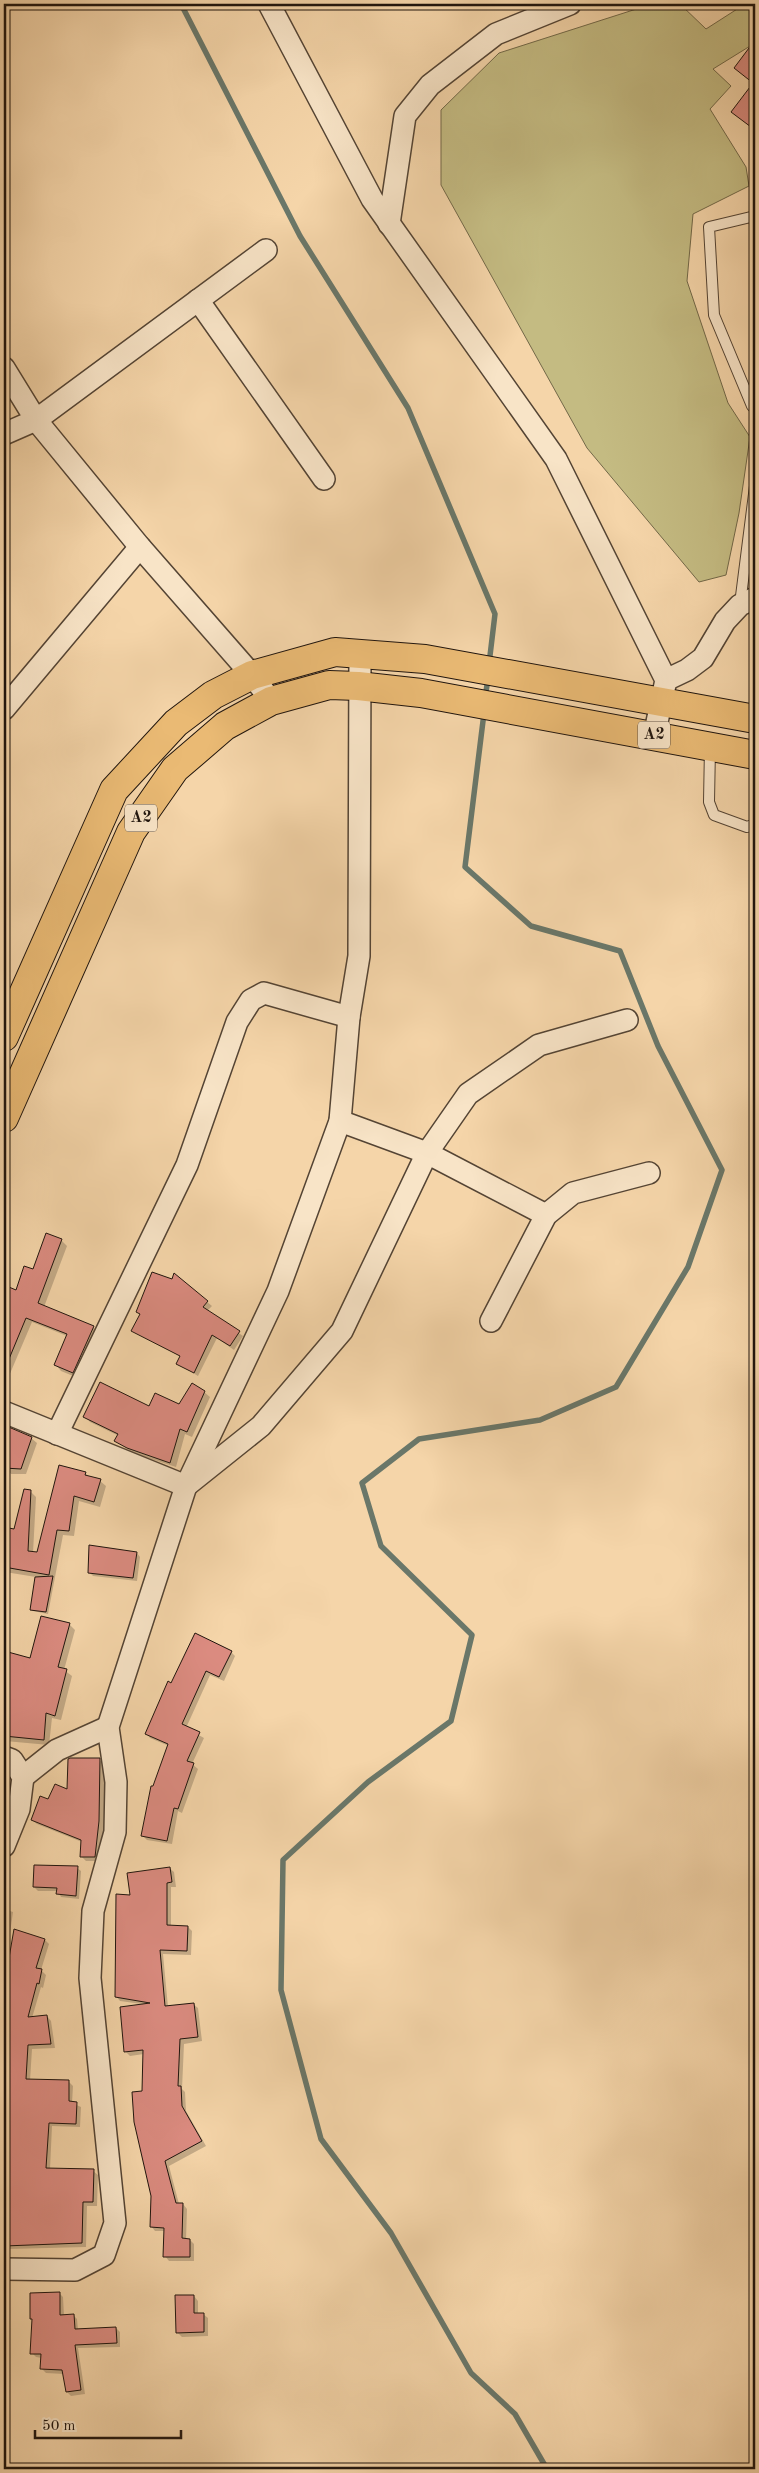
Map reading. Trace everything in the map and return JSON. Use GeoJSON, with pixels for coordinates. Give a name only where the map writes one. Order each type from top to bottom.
{"type":"FeatureCollection","features":[{"type":"Feature","properties":{"kind":"highway","name":"A2"},"geometry":{"type":"LineString","coordinates":[[4,1037],[92,834],[114,790],[176,723],[214,695],[252,675],[336,652],[360,653],[425,659],[561,683],[664,691],[755,719]]}},
{"type":"Feature","properties":{"kind":"highway","name":"A2"},"geometry":{"type":"LineString","coordinates":[[4,1118],[131,832],[176,770],[225,726],[271,701],[329,685],[358,686],[421,694],[552,716],[755,755]]}},
{"type":"Feature","properties":{"kind":"street"},"geometry":{"type":"LineString","coordinates":[[269,4],[372,199],[556,459],[664,691]]}},
{"type":"Feature","properties":{"kind":"street"},"geometry":{"type":"LineString","coordinates":[[390,224],[405,116],[430,85],[496,34],[570,4]]}},
{"type":"Feature","properties":{"kind":"street"},"geometry":{"type":"LineString","coordinates":[[4,434],[36,420],[266,250]]}},
{"type":"Feature","properties":{"kind":"street"},"geometry":{"type":"LineString","coordinates":[[198,300],[324,479]]}},
{"type":"Feature","properties":{"kind":"street"},"geometry":{"type":"LineString","coordinates":[[4,368],[36,420],[140,547],[252,675],[271,701]]}},
{"type":"Feature","properties":{"kind":"street"},"geometry":{"type":"LineString","coordinates":[[4,709],[140,547]]}},
{"type":"Feature","properties":{"kind":"street"},"geometry":{"type":"LineString","coordinates":[[654,736],[664,691],[703,658],[725,621],[748,601]]}},
{"type":"Feature","properties":{"kind":"street"},"geometry":{"type":"LineString","coordinates":[[4,2269],[76,2270],[104,2255],[115,2223],[90,1978],[93,1911],[115,1832],[116,1782],[108,1728],[186,1486],[278,1290],[340,1121],[349,1017],[359,956],[358,686],[360,653]]}},
{"type":"Feature","properties":{"kind":"street"},"geometry":{"type":"LineString","coordinates":[[57,1434],[187,1165],[237,1022],[251,1000],[264,993],[349,1017]]}},
{"type":"Feature","properties":{"kind":"street"},"geometry":{"type":"LineString","coordinates":[[186,1486],[261,1426],[342,1331],[426,1153],[468,1094],[539,1045],[627,1020]]}},
{"type":"Feature","properties":{"kind":"street"},"geometry":{"type":"LineString","coordinates":[[340,1121],[426,1153],[546,1216]]}},
{"type":"Feature","properties":{"kind":"street"},"geometry":{"type":"LineString","coordinates":[[491,1321],[546,1216],[573,1193],[650,1174]]}},
{"type":"Feature","properties":{"kind":"street"},"geometry":{"type":"LineString","coordinates":[[4,1412],[186,1486]]}},
{"type":"Feature","properties":{"kind":"street"},"geometry":{"type":"LineString","coordinates":[[23,1777],[57,1750],[108,1728]]}},
{"type":"Feature","properties":{"kind":"street"},"geometry":{"type":"LineString","coordinates":[[4,1757],[12,1760],[23,1777],[19,1809],[4,1846]]}},
{"type":"Feature","properties":{"kind":"lane"},"geometry":{"type":"LineString","coordinates":[[755,216],[709,227],[714,315],[734,366],[752,406],[755,408]]}},
{"type":"Feature","properties":{"kind":"lane"},"geometry":{"type":"LineString","coordinates":[[748,601],[755,486]]}},
{"type":"Feature","properties":{"kind":"lane"},"geometry":{"type":"LineString","coordinates":[[710,746],[708,802],[714,815],[747,827],[755,824]]}},
{"type":"Feature","properties":{"kind":"shaded area"},"geometry":{"type":"Polygon","coordinates":[[[652,4],[680,4],[706,29],[745,4],[755,4],[755,43],[713,69],[731,86],[710,109],[746,167],[749,186],[693,214],[687,281],[728,403],[750,437],[739,513],[726,575],[699,582],[587,448],[441,185],[441,110],[499,53],[652,4]]]}},
{"type":"Feature","properties":{"kind":"building"},"geometry":{"type":"Polygon","coordinates":[[[755,40],[755,130],[731,112],[753,83],[734,68],[755,40]]]}},
{"type":"Feature","properties":{"kind":"building"},"geometry":{"type":"Polygon","coordinates":[[[46,1233],[62,1239],[38,1303],[94,1326],[73,1373],[54,1365],[67,1334],[26,1318],[4,1371],[4,1285],[16,1290],[24,1266],[33,1269],[46,1233]]]}},
{"type":"Feature","properties":{"kind":"building"},"geometry":{"type":"Polygon","coordinates":[[[152,1272],[172,1279],[174,1273],[208,1301],[203,1307],[240,1331],[230,1346],[212,1335],[194,1373],[176,1364],[180,1356],[131,1331],[140,1314],[136,1312],[152,1272]]]}},
{"type":"Feature","properties":{"kind":"building"},"geometry":{"type":"Polygon","coordinates":[[[100,1382],[149,1406],[155,1393],[179,1404],[192,1383],[205,1391],[187,1432],[180,1429],[170,1463],[127,1448],[114,1441],[118,1434],[83,1417],[100,1382]]]}},
{"type":"Feature","properties":{"kind":"building"},"geometry":{"type":"Polygon","coordinates":[[[4,1425],[32,1437],[21,1469],[4,1468],[4,1425]]]}},
{"type":"Feature","properties":{"kind":"building"},"geometry":{"type":"Polygon","coordinates":[[[59,1465],[86,1472],[85,1475],[101,1479],[94,1502],[74,1496],[69,1531],[57,1530],[49,1575],[4,1567],[4,1527],[14,1529],[24,1489],[31,1490],[28,1551],[37,1552],[59,1465]]]}},
{"type":"Feature","properties":{"kind":"building"},"geometry":{"type":"Polygon","coordinates":[[[89,1545],[137,1552],[133,1578],[88,1573],[89,1545]]]}},
{"type":"Feature","properties":{"kind":"building"},"geometry":{"type":"Polygon","coordinates":[[[53,1576],[46,1612],[30,1610],[35,1577],[53,1576]]]}},
{"type":"Feature","properties":{"kind":"building"},"geometry":{"type":"Polygon","coordinates":[[[41,1616],[70,1623],[58,1667],[67,1669],[55,1716],[46,1713],[44,1740],[4,1736],[4,1672],[8,1652],[30,1658],[41,1616]]]}},
{"type":"Feature","properties":{"kind":"building"},"geometry":{"type":"Polygon","coordinates":[[[195,1633],[232,1651],[219,1677],[206,1671],[182,1724],[200,1732],[187,1761],[194,1763],[178,1809],[174,1808],[167,1841],[141,1836],[151,1786],[153,1786],[168,1744],[145,1734],[168,1681],[171,1683],[195,1633]]]}},
{"type":"Feature","properties":{"kind":"building"},"geometry":{"type":"Polygon","coordinates":[[[100,1758],[99,1821],[95,1857],[80,1857],[81,1840],[31,1820],[40,1796],[48,1799],[55,1784],[67,1789],[68,1759],[100,1758]]]}},
{"type":"Feature","properties":{"kind":"building"},"geometry":{"type":"Polygon","coordinates":[[[34,1865],[78,1866],[76,1896],[56,1894],[57,1888],[33,1887],[34,1865]]]}},
{"type":"Feature","properties":{"kind":"building"},"geometry":{"type":"Polygon","coordinates":[[[170,1867],[172,1882],[167,1883],[167,1925],[188,1926],[187,1951],[160,1950],[165,2006],[194,2003],[198,2037],[180,2039],[178,2086],[181,2086],[182,2106],[202,2141],[165,2161],[176,2203],[183,2203],[182,2238],[190,2239],[190,2257],[163,2257],[164,2228],[150,2227],[151,2196],[134,2122],[132,2092],[142,2091],[143,2050],[124,2052],[120,2007],[150,2003],[115,1997],[116,1894],[130,1895],[127,1873],[170,1867]]]}},
{"type":"Feature","properties":{"kind":"building"},"geometry":{"type":"Polygon","coordinates":[[[14,1929],[45,1939],[36,1968],[42,1969],[39,1984],[37,1983],[28,2017],[47,2015],[51,2044],[28,2045],[26,2079],[69,2080],[69,2101],[77,2102],[76,2124],[49,2123],[46,2168],[94,2169],[93,2202],[83,2202],[82,2243],[4,2246],[8,2147],[4,2146],[4,1987],[14,1929]]]}},
{"type":"Feature","properties":{"kind":"building"},"geometry":{"type":"Polygon","coordinates":[[[60,2292],[60,2315],[74,2314],[75,2329],[116,2327],[117,2343],[75,2345],[81,2390],[66,2392],[62,2370],[40,2369],[41,2354],[30,2354],[32,2319],[30,2319],[30,2293],[60,2292]]]}},
{"type":"Feature","properties":{"kind":"building"},"geometry":{"type":"Polygon","coordinates":[[[175,2295],[194,2295],[194,2313],[204,2313],[204,2332],[176,2333],[175,2295]]]}},
{"type":"Feature","properties":{"kind":"waterway"},"geometry":{"type":"LineString","coordinates":[[181,4],[300,236],[408,408],[495,614],[489,664]]}},
{"type":"Feature","properties":{"kind":"waterway"},"geometry":{"type":"LineString","coordinates":[[485,699],[488,678]]}},
{"type":"Feature","properties":{"kind":"waterway"},"geometry":{"type":"LineString","coordinates":[[484,713],[465,867],[531,926],[620,951],[658,1046],[722,1170],[688,1267],[616,1387],[540,1420],[419,1439],[362,1483],[381,1546],[472,1635],[451,1721],[368,1782],[283,1860],[281,1990],[321,2139],[391,2233],[471,2373],[515,2414],[547,2469]]}}]}
